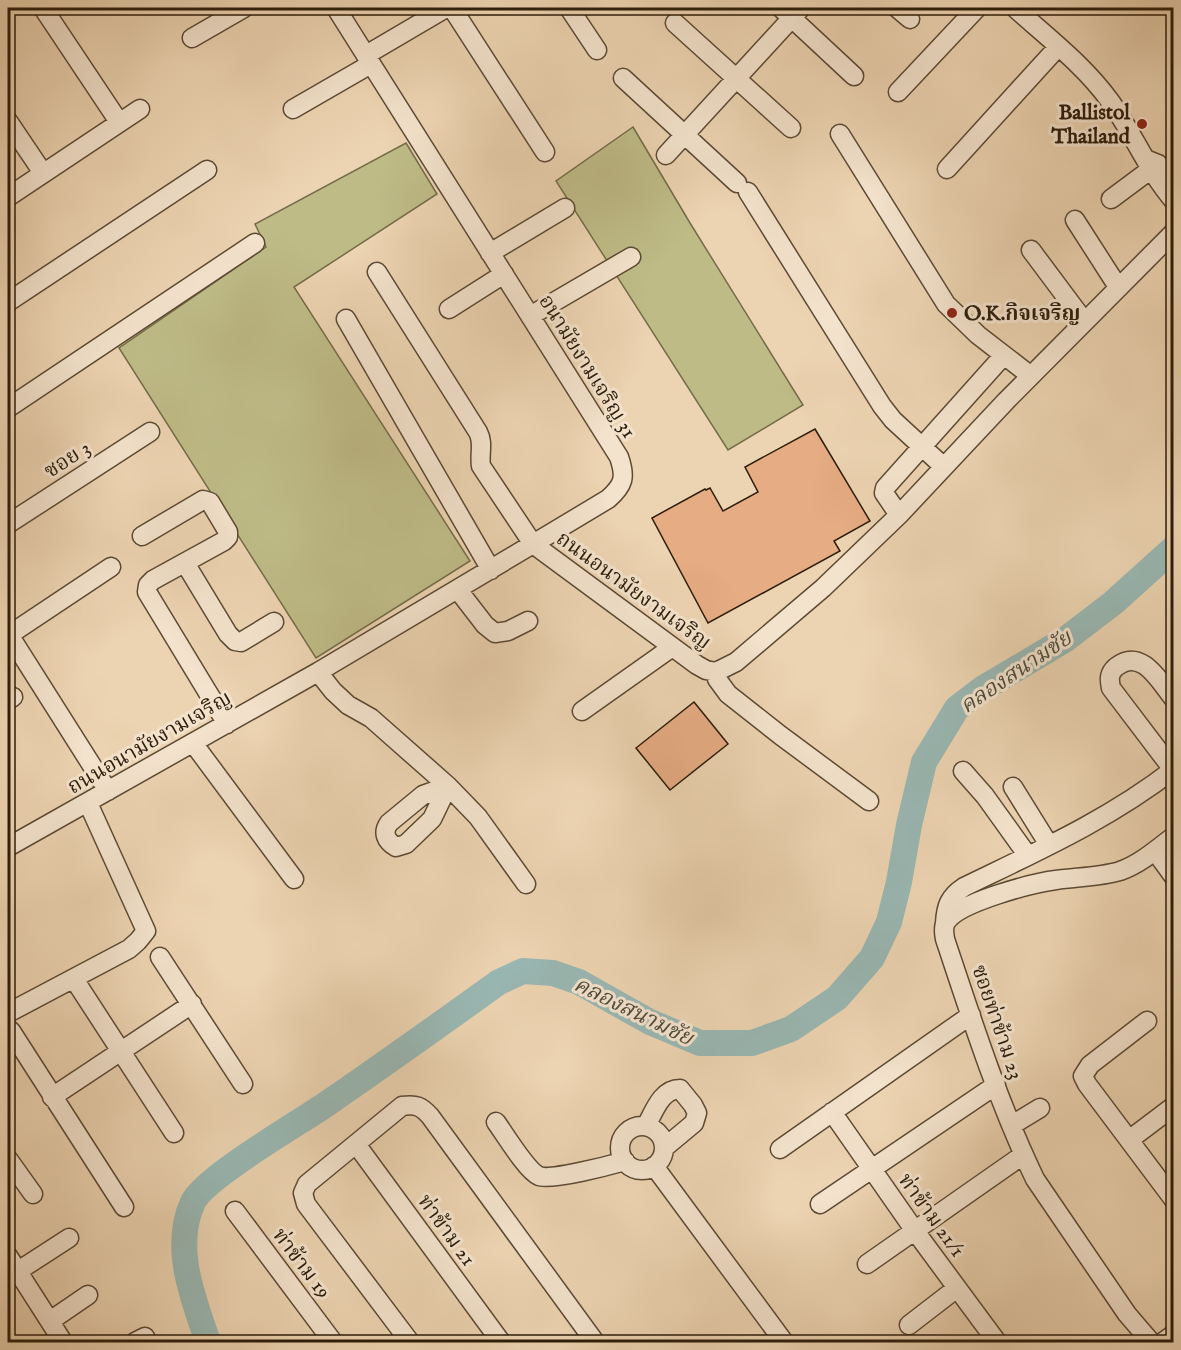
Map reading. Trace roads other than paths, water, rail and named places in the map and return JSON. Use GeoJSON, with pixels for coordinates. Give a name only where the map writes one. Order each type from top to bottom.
{"type":"FeatureCollection","features":[{"type":"Feature","properties":{"kind":"street"},"geometry":{"type":"LineString","coordinates":[[43,8],[119,122]]}},
{"type":"Feature","properties":{"kind":"street"},"geometry":{"type":"LineString","coordinates":[[192,38],[244,8]]}},
{"type":"Feature","properties":{"kind":"street","name":"อนามัยงามเจริญ 31"},"geometry":{"type":"LineString","coordinates":[[336,8],[619,457],[624,471],[617,491],[608,499],[533,544]]}},
{"type":"Feature","properties":{"kind":"street"},"geometry":{"type":"LineString","coordinates":[[293,109],[446,8]]}},
{"type":"Feature","properties":{"kind":"street"},"geometry":{"type":"LineString","coordinates":[[452,8],[545,152]]}},
{"type":"Feature","properties":{"kind":"street"},"geometry":{"type":"LineString","coordinates":[[569,8],[597,51]]}},
{"type":"Feature","properties":{"kind":"street"},"geometry":{"type":"LineString","coordinates":[[898,92],[977,8]]}},
{"type":"Feature","properties":{"kind":"street"},"geometry":{"type":"LineString","coordinates":[[1015,8],[1099,87],[1152,165],[1173,201]]}},
{"type":"Feature","properties":{"kind":"street"},"geometry":{"type":"LineString","coordinates":[[666,155],[738,79],[791,11],[854,76]]}},
{"type":"Feature","properties":{"kind":"street"},"geometry":{"type":"LineString","coordinates":[[675,23],[791,128]]}},
{"type":"Feature","properties":{"kind":"street"},"geometry":{"type":"LineString","coordinates":[[947,169],[1058,47]]}},
{"type":"Feature","properties":{"kind":"street"},"geometry":{"type":"LineString","coordinates":[[623,78],[743,188],[882,406],[944,467]]}},
{"type":"Feature","properties":{"kind":"street"},"geometry":{"type":"LineString","coordinates":[[8,197],[140,109]]}},
{"type":"Feature","properties":{"kind":"street"},"geometry":{"type":"LineString","coordinates":[[8,121],[43,173]]}},
{"type":"Feature","properties":{"kind":"street"},"geometry":{"type":"LineString","coordinates":[[840,134],[946,304],[978,335],[1031,376]]}},
{"type":"Feature","properties":{"kind":"street"},"geometry":{"type":"LineString","coordinates":[[1152,165],[1173,179]]}},
{"type":"Feature","properties":{"kind":"street"},"geometry":{"type":"LineString","coordinates":[[1111,199],[1152,165]]}},
{"type":"Feature","properties":{"kind":"street"},"geometry":{"type":"LineString","coordinates":[[8,302],[207,170]]}},
{"type":"Feature","properties":{"kind":"street"},"geometry":{"type":"LineString","coordinates":[[490,252],[565,208]]}},
{"type":"Feature","properties":{"kind":"street"},"geometry":{"type":"LineString","coordinates":[[1075,220],[1119,287]]}},
{"type":"Feature","properties":{"kind":"street","name":"ถนนอนามัยงามเจริญ"},"geometry":{"type":"LineString","coordinates":[[8,847],[318,672],[533,544],[697,665],[716,672],[736,662],[823,588],[899,514],[1084,321],[1173,232]]}},
{"type":"Feature","properties":{"kind":"street"},"geometry":{"type":"LineString","coordinates":[[8,408],[255,243]]}},
{"type":"Feature","properties":{"kind":"street"},"geometry":{"type":"LineString","coordinates":[[1031,250],[1084,321]]}},
{"type":"Feature","properties":{"kind":"street"},"geometry":{"type":"LineString","coordinates":[[530,316],[631,257]]}},
{"type":"Feature","properties":{"kind":"street"},"geometry":{"type":"LineString","coordinates":[[377,272],[478,432],[481,438],[479,457],[482,466],[533,544]]}},
{"type":"Feature","properties":{"kind":"street"},"geometry":{"type":"LineString","coordinates":[[448,309],[504,274]]}},
{"type":"Feature","properties":{"kind":"street"},"geometry":{"type":"LineString","coordinates":[[346,319],[490,570]]}},
{"type":"Feature","properties":{"kind":"street"},"geometry":{"type":"LineString","coordinates":[[899,514],[884,493],[885,488],[1004,355]]}},
{"type":"Feature","properties":{"kind":"street","name":"ซอย 3"},"geometry":{"type":"LineString","coordinates":[[8,524],[150,432]]}},
{"type":"Feature","properties":{"kind":"street"},"geometry":{"type":"LineString","coordinates":[[142,536],[203,500],[210,502],[228,532],[228,537],[224,541],[153,580],[148,585],[147,592],[226,724]]}},
{"type":"Feature","properties":{"kind":"street"},"geometry":{"type":"LineString","coordinates":[[185,563],[235,641],[241,642],[274,622]]}},
{"type":"Feature","properties":{"kind":"street"},"geometry":{"type":"LineString","coordinates":[[108,791],[8,634],[111,567]]}},
{"type":"Feature","properties":{"kind":"street"},"geometry":{"type":"LineString","coordinates":[[458,590],[495,633],[508,631],[528,621]]}},
{"type":"Feature","properties":{"kind":"street"},"geometry":{"type":"LineString","coordinates":[[582,711],[672,648]]}},
{"type":"Feature","properties":{"kind":"street"},"geometry":{"type":"LineString","coordinates":[[945,923],[948,902],[964,887],[1128,803],[1173,770],[1111,688],[1109,679],[1111,671],[1128,660],[1138,661],[1146,665],[1173,699]]}},
{"type":"Feature","properties":{"kind":"street"},"geometry":{"type":"LineString","coordinates":[[318,672],[348,705],[371,718],[448,786],[478,818],[526,884]]}},
{"type":"Feature","properties":{"kind":"street"},"geometry":{"type":"LineString","coordinates":[[716,672],[717,679],[728,694],[869,801]]}},
{"type":"Feature","properties":{"kind":"street"},"geometry":{"type":"LineString","coordinates":[[193,743],[294,879]]}},
{"type":"Feature","properties":{"kind":"street"},"geometry":{"type":"LineString","coordinates":[[963,771],[985,796],[1028,856]]}},
{"type":"Feature","properties":{"kind":"street"},"geometry":{"type":"LineString","coordinates":[[1013,787],[1049,845]]}},
{"type":"Feature","properties":{"kind":"street"},"geometry":{"type":"LineString","coordinates":[[88,803],[146,931],[129,949],[74,980],[9,1022],[52,1097],[124,1207]]}},
{"type":"Feature","properties":{"kind":"street"},"geometry":{"type":"LineString","coordinates":[[945,923],[955,912],[1007,892],[1042,882],[1120,871],[1173,836]]}},
{"type":"Feature","properties":{"kind":"street"},"geometry":{"type":"LineString","coordinates":[[1155,850],[1173,877]]}},
{"type":"Feature","properties":{"kind":"street","name":"ซอยท่าข้าม 23"},"geometry":{"type":"LineString","coordinates":[[945,923],[945,939],[1023,1155],[1045,1196],[1127,1314],[1151,1342]]}},
{"type":"Feature","properties":{"kind":"street"},"geometry":{"type":"LineString","coordinates":[[160,957],[243,1084]]}},
{"type":"Feature","properties":{"kind":"street"},"geometry":{"type":"LineString","coordinates":[[74,980],[174,1133]]}},
{"type":"Feature","properties":{"kind":"street"},"geometry":{"type":"LineString","coordinates":[[52,1097],[192,1004]]}},
{"type":"Feature","properties":{"kind":"street"},"geometry":{"type":"LineString","coordinates":[[780,1149],[971,1015]]}},
{"type":"Feature","properties":{"kind":"street"},"geometry":{"type":"LineString","coordinates":[[1147,1021],[1090,1065],[1083,1076],[1173,1200]]}},
{"type":"Feature","properties":{"kind":"street"},"geometry":{"type":"LineString","coordinates":[[820,1204],[996,1085]]}},
{"type":"Feature","properties":{"kind":"street"},"geometry":{"type":"LineString","coordinates":[[646,1126],[662,1097],[671,1090],[680,1089],[697,1113],[694,1123],[664,1148]]}},
{"type":"Feature","properties":{"kind":"street"},"geometry":{"type":"LineString","coordinates":[[410,1342],[306,1204],[303,1193],[307,1184],[402,1106],[415,1104],[423,1109],[593,1342]]}},
{"type":"Feature","properties":{"kind":"street"},"geometry":{"type":"LineString","coordinates":[[1129,1140],[1173,1106]]}},
{"type":"Feature","properties":{"kind":"street"},"geometry":{"type":"LineString","coordinates":[[1012,1125],[1040,1108]]}},
{"type":"Feature","properties":{"kind":"street","name":"ท่าข้าม 21/1"},"geometry":{"type":"LineString","coordinates":[[832,1112],[996,1342]]}},
{"type":"Feature","properties":{"kind":"street"},"geometry":{"type":"LineString","coordinates":[[496,1122],[523,1159],[539,1176],[579,1172],[625,1161]]}},
{"type":"Feature","properties":{"kind":"street"},"geometry":{"type":"LineString","coordinates":[[646,1126],[661,1136],[664,1148],[662,1158],[654,1166],[642,1170],[636,1169],[625,1161],[621,1155],[621,1140],[631,1128],[646,1126]]}},
{"type":"Feature","properties":{"kind":"street","name":"ท่าข้าม 21"},"geometry":{"type":"LineString","coordinates":[[356,1144],[501,1342]]}},
{"type":"Feature","properties":{"kind":"street"},"geometry":{"type":"LineString","coordinates":[[867,1264],[1023,1155]]}},
{"type":"Feature","properties":{"kind":"street"},"geometry":{"type":"LineString","coordinates":[[8,1159],[33,1194]]}},
{"type":"Feature","properties":{"kind":"street"},"geometry":{"type":"LineString","coordinates":[[654,1166],[784,1342]]}},
{"type":"Feature","properties":{"kind":"street","name":"ท่าข้าม 19"},"geometry":{"type":"LineString","coordinates":[[235,1211],[333,1342]]}},
{"type":"Feature","properties":{"kind":"street"},"geometry":{"type":"LineString","coordinates":[[18,1271],[69,1238]]}},
{"type":"Feature","properties":{"kind":"street"},"geometry":{"type":"LineString","coordinates":[[8,1256],[61,1342]]}},
{"type":"Feature","properties":{"kind":"street"},"geometry":{"type":"LineString","coordinates":[[909,1325],[957,1288]]}},
{"type":"Feature","properties":{"kind":"street"},"geometry":{"type":"LineString","coordinates":[[50,1321],[88,1295]]}},
{"type":"Feature","properties":{"kind":"street"},"geometry":{"type":"LineString","coordinates":[[1163,1342],[1173,1334]]}},
{"type":"Feature","properties":{"kind":"waterway","name":"คลองสนามชัย"},"geometry":{"type":"LineString","coordinates":[[208,1342],[191,1290],[184,1237],[193,1202],[201,1191],[255,1150],[328,1103],[499,982],[523,971],[553,973],[579,982],[650,1022],[700,1043],[752,1043],[791,1029],[837,998],[872,958],[889,922],[924,762],[957,708],[982,689],[1066,639],[1113,603],[1174,548]]}},
{"type":"Feature","properties":{"kind":"place","name":"Ballistol Thailand"},"geometry":{"type":"Point","coordinates":[1142,124]}},
{"type":"Feature","properties":{"kind":"place","name":"O.K.กิจเจริญ"},"geometry":{"type":"Point","coordinates":[952,313]}}]}
